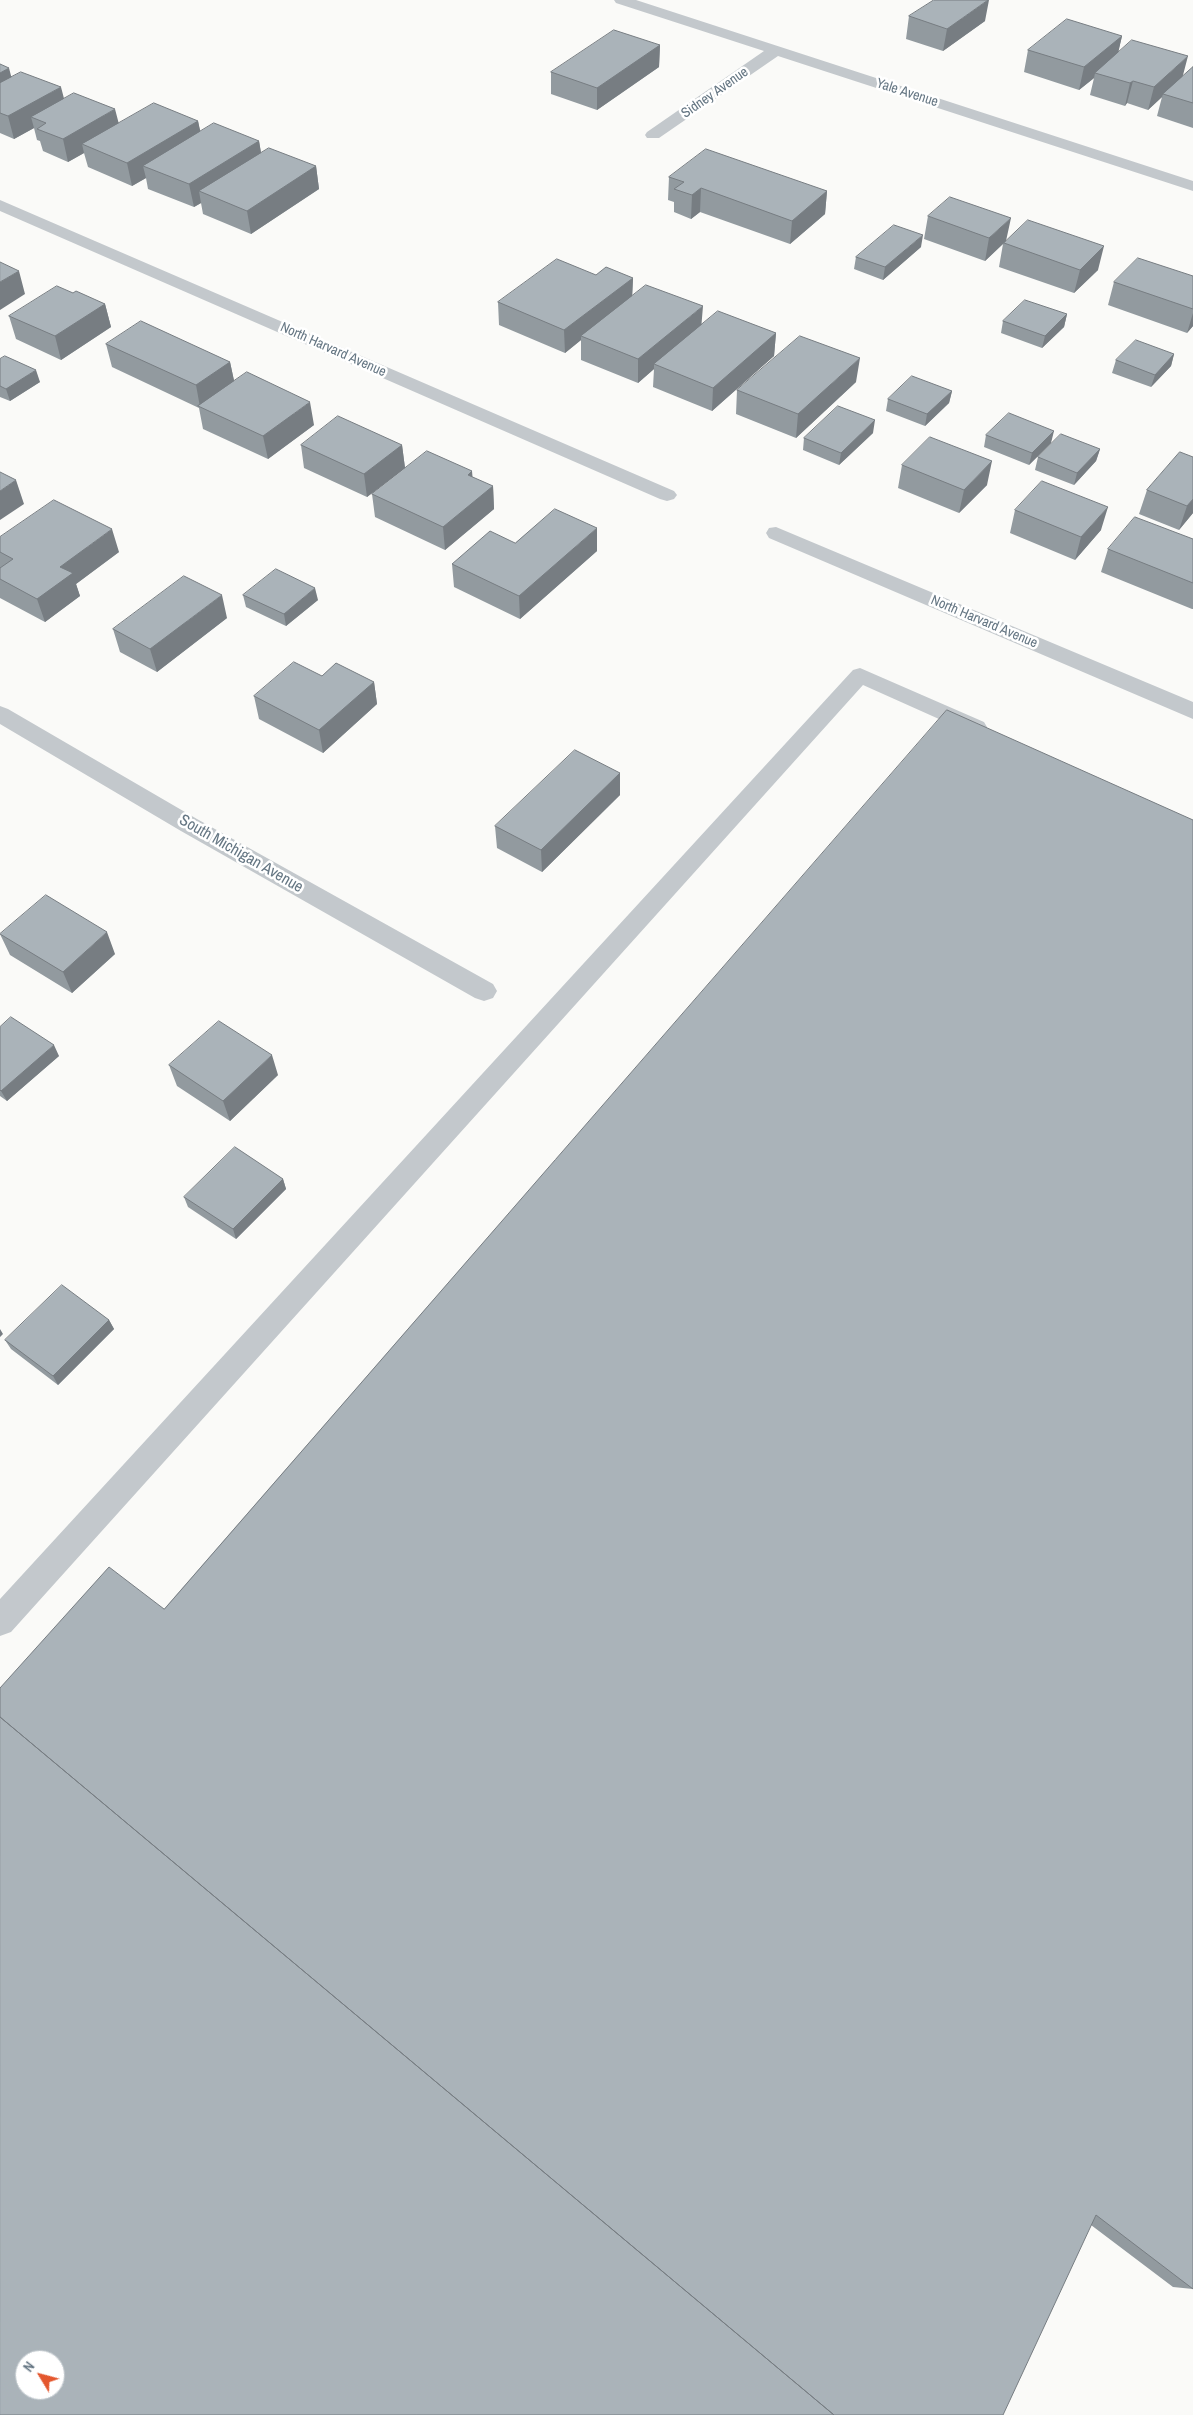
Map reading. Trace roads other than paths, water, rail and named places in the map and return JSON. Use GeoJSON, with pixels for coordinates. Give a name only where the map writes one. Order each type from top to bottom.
{"type":"FeatureCollection","features":[{"type":"Feature","properties":{"kind":"street","name":"Yale Avenue"},"geometry":{"type":"LineString","coordinates":[[621,0],[1193,186]]}},
{"type":"Feature","properties":{"kind":"street","name":"Sidney Avenue"},"geometry":{"type":"LineString","coordinates":[[653,135],[776,50]]}},
{"type":"Feature","properties":{"kind":"street","name":"North Harvard Avenue"},"geometry":{"type":"LineString","coordinates":[[0,205],[667,495]]}},
{"type":"Feature","properties":{"kind":"street","name":"North Harvard Avenue"},"geometry":{"type":"LineString","coordinates":[[776,533],[1193,711]]}},
{"type":"Feature","properties":{"kind":"street","name":"South Michigan Avenue"},"geometry":{"type":"LineString","coordinates":[[0,714],[189,825],[484,991]]}},
{"type":"Feature","properties":{"kind":"lane"},"geometry":{"type":"LineString","coordinates":[[0,1621],[860,675],[995,735]]}}]}
